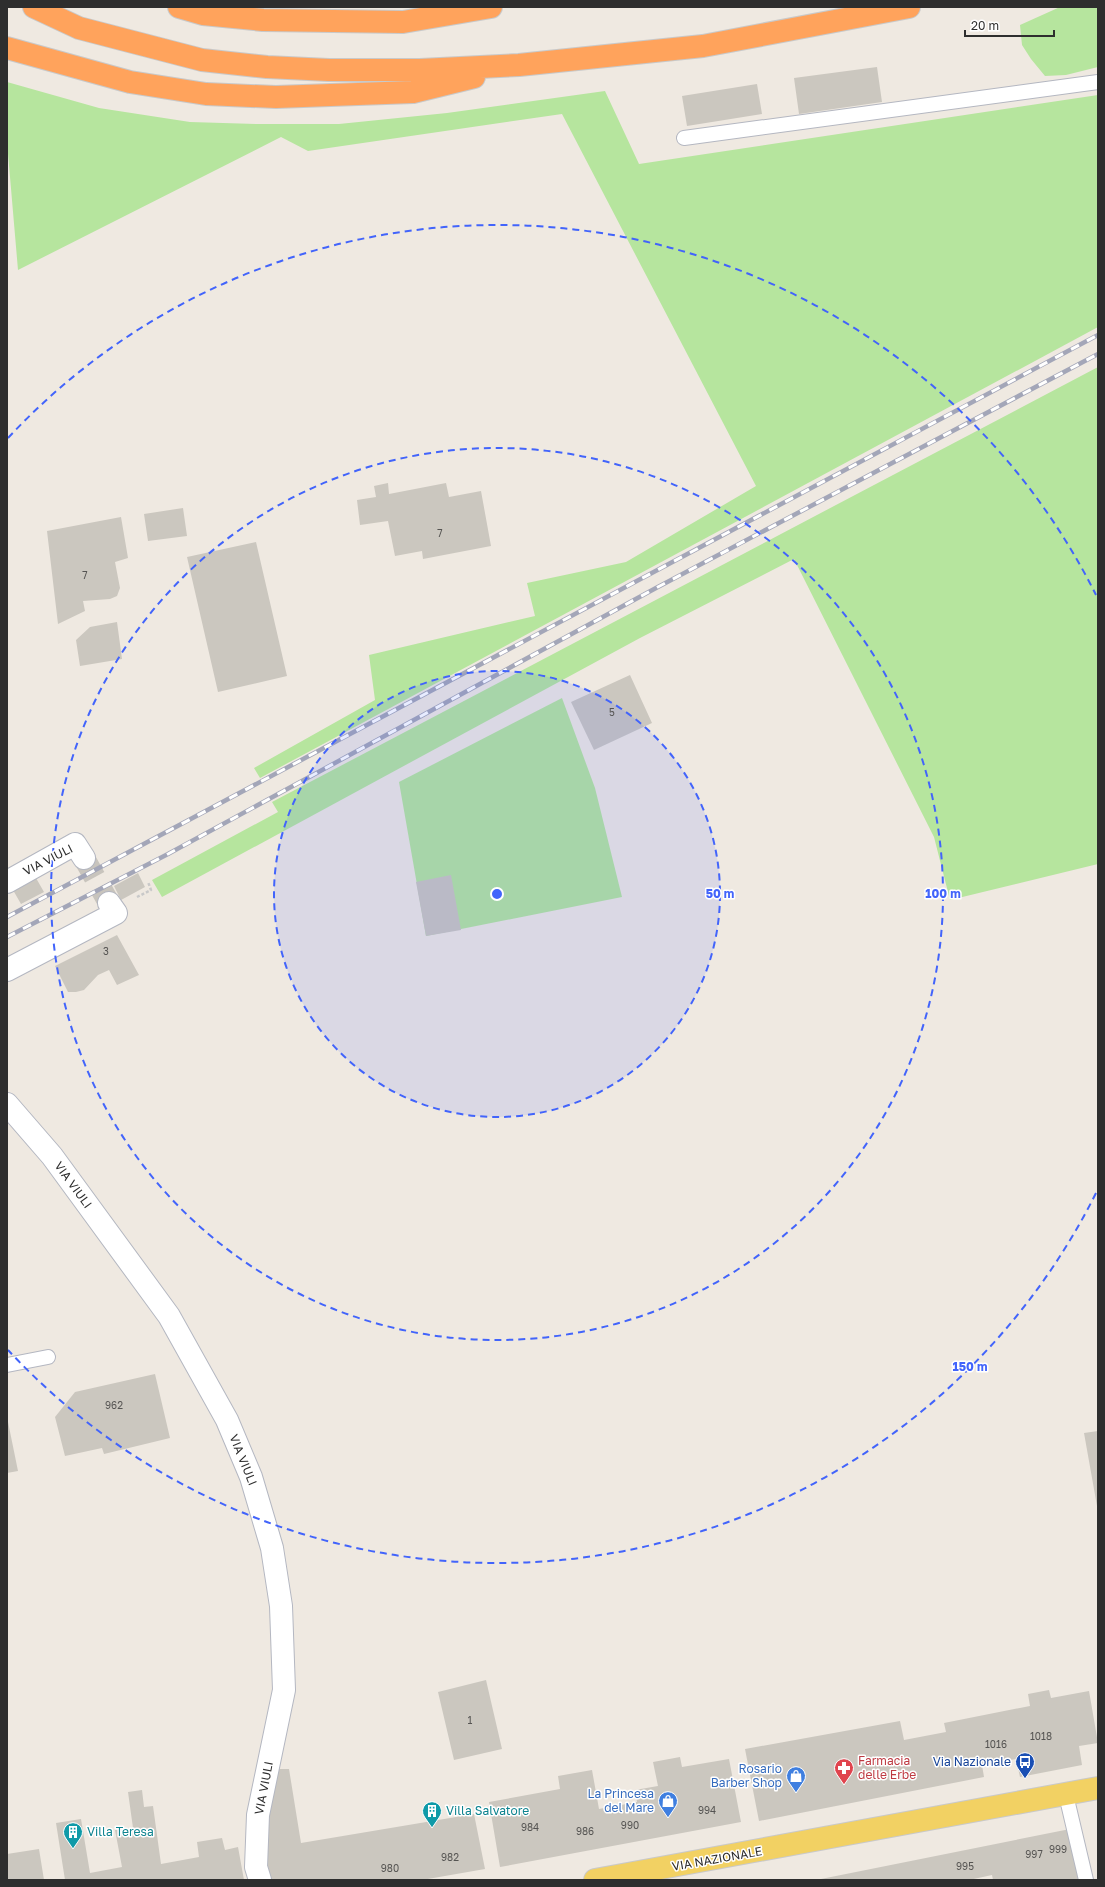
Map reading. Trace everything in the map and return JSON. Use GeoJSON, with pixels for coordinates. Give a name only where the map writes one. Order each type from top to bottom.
{"type":"FeatureCollection","features":[{"type":"Feature","properties":{"kind":"highway"},"geometry":{"type":"LineString","coordinates":[[34,7],[79,28],[202,60],[267,67],[329,70],[420,70],[519,65],[703,46],[909,7]]}},
{"type":"Feature","properties":{"kind":"highway"},"geometry":{"type":"LineString","coordinates":[[178,7],[203,14],[263,20],[403,22],[491,7]]}},
{"type":"Feature","properties":{"kind":"highway"},"geometry":{"type":"LineString","coordinates":[[7,48],[130,82],[206,94],[276,97],[413,92],[519,65]]}},
{"type":"Feature","properties":{"kind":"main road","name":"VIA NAZIONALE"},"geometry":{"type":"LineString","coordinates":[[595,1880],[1098,1788]]}},
{"type":"Feature","properties":{"kind":"street","name":"VIA VIULI"},"geometry":{"type":"LineString","coordinates":[[7,882],[75,844],[84,858]]}},
{"type":"Feature","properties":{"kind":"street"},"geometry":{"type":"LineString","coordinates":[[7,970],[116,913],[109,902]]}},
{"type":"Feature","properties":{"kind":"street","name":"VIA VIULI"},"geometry":{"type":"LineString","coordinates":[[7,1104],[52,1156],[169,1316],[226,1420],[251,1477],[272,1548],[281,1606],[284,1690],[258,1815],[256,1867],[260,1880]]}},
{"type":"Feature","properties":{"kind":"lane"},"geometry":{"type":"LineString","coordinates":[[684,138],[1098,82]]}},
{"type":"Feature","properties":{"kind":"lane"},"geometry":{"type":"LineString","coordinates":[[7,1365],[48,1357]]}},
{"type":"Feature","properties":{"kind":"lane"},"geometry":{"type":"LineString","coordinates":[[1066,1795],[1086,1880]]}},
{"type":"Feature","properties":{"kind":"green space"},"geometry":{"type":"Polygon","coordinates":[[[1060,7],[1098,7],[1098,67],[1066,75],[1045,76],[1022,45],[1020,25],[1060,7]]]}},
{"type":"Feature","properties":{"kind":"green space"},"geometry":{"type":"Polygon","coordinates":[[[7,82],[99,108],[190,122],[258,124],[339,124],[447,113],[605,91],[639,164],[1098,95],[1098,327],[260,778],[254,768],[375,700],[369,655],[535,616],[527,583],[626,562],[756,486],[562,114],[308,151],[281,137],[18,270],[7,142],[7,82]]]}},
{"type":"Feature","properties":{"kind":"green space"},"geometry":{"type":"Polygon","coordinates":[[[1098,367],[1098,864],[950,900],[934,837],[794,559],[640,638],[162,897],[152,880],[278,812],[272,802],[1098,367]]]}},
{"type":"Feature","properties":{"kind":"green space"},"geometry":{"type":"Polygon","coordinates":[[[562,698],[595,788],[622,897],[426,936],[399,782],[562,698]]]}},
{"type":"Feature","properties":{"kind":"building"},"geometry":{"type":"Polygon","coordinates":[[[877,67],[882,102],[799,114],[794,78],[877,67]]]}},
{"type":"Feature","properties":{"kind":"building"},"geometry":{"type":"Polygon","coordinates":[[[757,84],[762,114],[687,126],[682,96],[757,84]]]}},
{"type":"Feature","properties":{"kind":"building"},"geometry":{"type":"Polygon","coordinates":[[[388,483],[389,494],[446,483],[449,497],[481,491],[491,546],[423,559],[422,551],[395,556],[388,521],[360,525],[357,500],[376,497],[374,486],[388,483]]]}},
{"type":"Feature","properties":{"kind":"building"},"geometry":{"type":"Polygon","coordinates":[[[183,508],[187,536],[148,541],[144,514],[183,508]]]}},
{"type":"Feature","properties":{"kind":"building"},"geometry":{"type":"Polygon","coordinates":[[[121,517],[128,558],[115,562],[120,588],[117,596],[110,599],[83,601],[85,611],[58,624],[47,531],[121,517]]]}},
{"type":"Feature","properties":{"kind":"building"},"geometry":{"type":"Polygon","coordinates":[[[256,542],[287,676],[218,692],[187,557],[256,542]]]}},
{"type":"Feature","properties":{"kind":"building"},"geometry":{"type":"Polygon","coordinates":[[[117,622],[122,659],[80,666],[76,640],[90,627],[117,622]]]}},
{"type":"Feature","properties":{"kind":"building"},"geometry":{"type":"Polygon","coordinates":[[[630,675],[652,723],[594,750],[571,702],[630,675]]]}},
{"type":"Feature","properties":{"kind":"building"},"geometry":{"type":"Polygon","coordinates":[[[138,873],[145,887],[121,900],[114,886],[138,873]]]}},
{"type":"Feature","properties":{"kind":"building"},"geometry":{"type":"Polygon","coordinates":[[[451,875],[461,930],[426,936],[416,882],[451,875]]]}},
{"type":"Feature","properties":{"kind":"building"},"geometry":{"type":"Polygon","coordinates":[[[36,878],[44,892],[21,904],[13,890],[36,878]]]}},
{"type":"Feature","properties":{"kind":"building"},"geometry":{"type":"Polygon","coordinates":[[[117,935],[139,975],[117,985],[109,970],[98,975],[84,990],[68,992],[55,966],[117,935]]]}},
{"type":"Feature","properties":{"kind":"building"},"geometry":{"type":"Polygon","coordinates":[[[155,1374],[170,1438],[104,1454],[102,1448],[65,1456],[55,1417],[75,1392],[155,1374]]]}},
{"type":"Feature","properties":{"kind":"building"},"geometry":{"type":"Polygon","coordinates":[[[7,1417],[18,1471],[7,1473],[7,1417]]]}},
{"type":"Feature","properties":{"kind":"building"},"geometry":{"type":"Polygon","coordinates":[[[1098,1431],[1098,1506],[1097,1506],[1084,1433],[1098,1431]]]}},
{"type":"Feature","properties":{"kind":"building"},"geometry":{"type":"Polygon","coordinates":[[[486,1680],[502,1749],[454,1760],[438,1692],[486,1680]]]}},
{"type":"Feature","properties":{"kind":"building"},"geometry":{"type":"Polygon","coordinates":[[[1049,1690],[1051,1698],[1089,1691],[1098,1743],[1079,1746],[1082,1765],[1020,1777],[1016,1759],[982,1765],[984,1777],[759,1821],[745,1749],[900,1721],[904,1740],[946,1732],[944,1723],[1030,1706],[1028,1694],[1049,1690]]]}},
{"type":"Feature","properties":{"kind":"building"},"geometry":{"type":"Polygon","coordinates":[[[680,1757],[682,1767],[729,1759],[741,1822],[500,1867],[489,1802],[560,1789],[558,1776],[592,1770],[599,1809],[637,1802],[635,1790],[658,1786],[653,1762],[680,1757]]]}},
{"type":"Feature","properties":{"kind":"building","name":"Villa Salvatore"},"geometry":{"type":"Polygon","coordinates":[[[275,1769],[289,1769],[301,1843],[474,1814],[485,1869],[422,1880],[271,1880],[264,1850],[275,1769]]]}},
{"type":"Feature","properties":{"kind":"building"},"geometry":{"type":"Polygon","coordinates":[[[142,1790],[144,1807],[153,1806],[161,1864],[199,1857],[197,1842],[222,1838],[225,1850],[238,1847],[244,1880],[65,1880],[56,1823],[81,1819],[90,1873],[122,1867],[115,1830],[133,1828],[128,1792],[142,1790]]]}},
{"type":"Feature","properties":{"kind":"building"},"geometry":{"type":"Polygon","coordinates":[[[1070,1829],[1080,1880],[993,1880],[992,1875],[969,1880],[816,1880],[1070,1829]]]}},
{"type":"Feature","properties":{"kind":"building"},"geometry":{"type":"Polygon","coordinates":[[[39,1849],[44,1880],[7,1880],[7,1854],[39,1849]]]}},
{"type":"Feature","properties":{"kind":"tunnel"},"geometry":{"type":"LineString","coordinates":[[84,858],[109,903]]}},
{"type":"Feature","properties":{"kind":"railway"},"geometry":{"type":"LineString","coordinates":[[7,917],[1098,335]]}},
{"type":"Feature","properties":{"kind":"railway"},"geometry":{"type":"LineString","coordinates":[[7,937],[168,854],[656,588],[1098,354]]}},
{"type":"Feature","properties":{"kind":"place","name":"Via Nazionale"},"geometry":{"type":"Point","coordinates":[1025,1779]}},
{"type":"Feature","properties":{"kind":"place","name":"Farmacia delle Erbe"},"geometry":{"type":"Point","coordinates":[844,1785]}},
{"type":"Feature","properties":{"kind":"place","name":"Rosario Barber Shop"},"geometry":{"type":"Point","coordinates":[796,1793]}},
{"type":"Feature","properties":{"kind":"place","name":"La Princesa del Mare"},"geometry":{"type":"Point","coordinates":[668,1818]}},
{"type":"Feature","properties":{"kind":"place","name":"Villa Salvatore"},"geometry":{"type":"Point","coordinates":[432,1828]}},
{"type":"Feature","properties":{"kind":"place","name":"Villa Teresa"},"geometry":{"type":"Point","coordinates":[73,1849]}}]}
